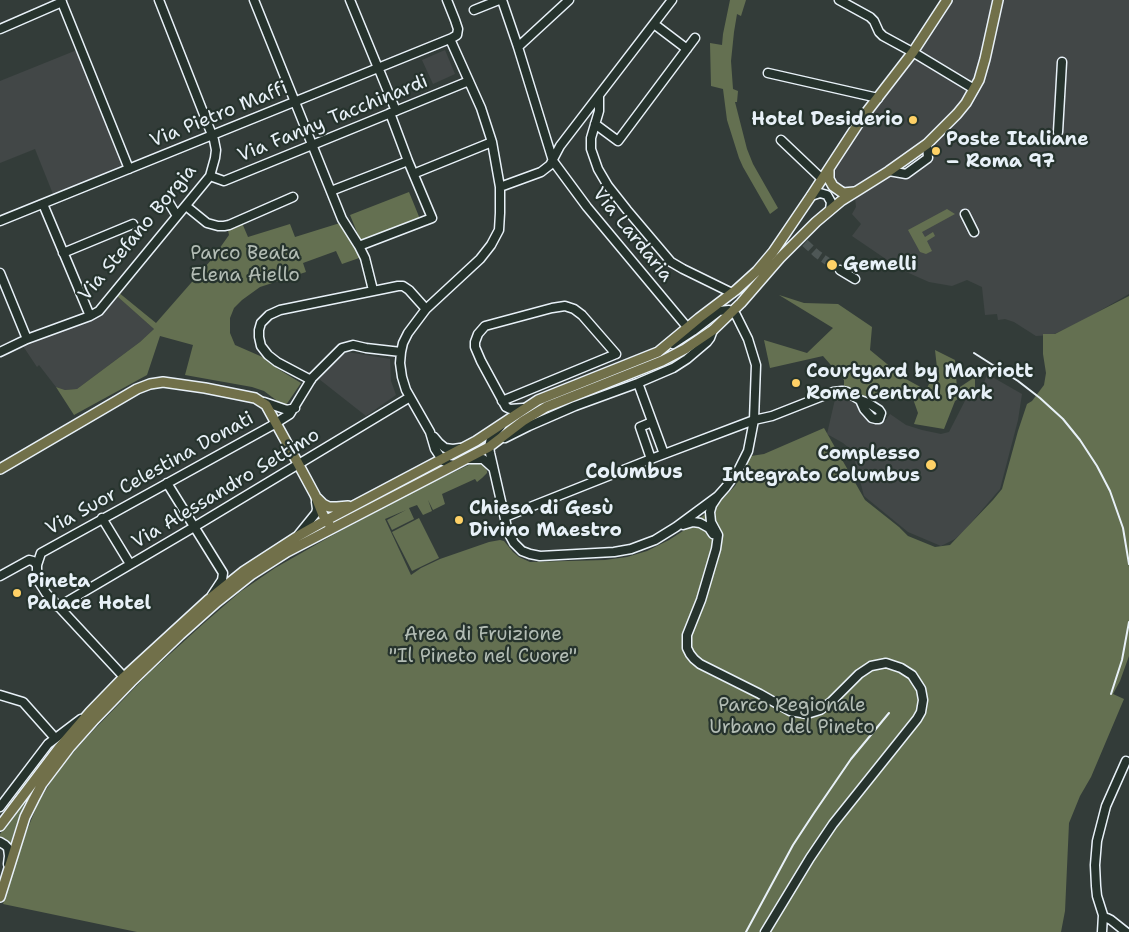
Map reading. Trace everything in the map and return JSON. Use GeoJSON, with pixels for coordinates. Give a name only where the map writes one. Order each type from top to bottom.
{"type":"FeatureCollection","features":[{"type":"Feature","properties":{"kind":"main road"},"geometry":{"type":"LineString","coordinates":[[0,826],[59,748],[90,712],[124,677],[208,600],[244,571],[326,520],[470,445],[542,398],[658,352],[732,293],[762,266],[812,196],[859,122],[913,52],[947,0]]}},
{"type":"Feature","properties":{"kind":"main road"},"geometry":{"type":"LineString","coordinates":[[0,897],[24,820],[36,794],[54,767],[94,719],[180,635],[251,575],[283,555],[493,445],[523,421],[546,407],[664,360],[685,349],[712,330],[732,312],[792,245],[830,210],[926,144],[957,114],[966,103],[979,80],[998,0]]}},
{"type":"Feature","properties":{"kind":"main road"},"geometry":{"type":"LineString","coordinates":[[829,169],[829,179],[835,188],[845,193],[856,192]]}},
{"type":"Feature","properties":{"kind":"main road"},"geometry":{"type":"LineString","coordinates":[[0,470],[132,392],[150,384],[163,382],[205,388],[264,402],[270,409],[299,464],[326,520],[336,526]]}},
{"type":"Feature","properties":{"kind":"main road"},"geometry":{"type":"LineString","coordinates":[[315,495],[329,507],[353,505]]}},
{"type":"Feature","properties":{"kind":"street","name":"Via Stefano Borgia"},"geometry":{"type":"LineString","coordinates":[[0,352],[27,339],[90,316],[101,308],[210,176],[216,158],[212,135],[158,0]]}},
{"type":"Feature","properties":{"kind":"street"},"geometry":{"type":"LineString","coordinates":[[254,0],[344,222],[366,261],[373,290]]}},
{"type":"Feature","properties":{"kind":"street"},"geometry":{"type":"LineString","coordinates":[[350,0],[379,70],[408,161],[432,218],[359,246]]}},
{"type":"Feature","properties":{"kind":"street"},"geometry":{"type":"LineString","coordinates":[[447,0],[458,29],[456,36],[450,39],[481,108],[492,142],[500,187],[500,222],[496,236],[480,260],[426,309],[408,333],[401,352],[400,363],[402,377],[410,398],[430,432],[439,443],[447,449],[470,445]]}},
{"type":"Feature","properties":{"kind":"street"},"geometry":{"type":"LineString","coordinates":[[474,10],[498,0]]}},
{"type":"Feature","properties":{"kind":"street","name":"Via Lardaria"},"geometry":{"type":"LineString","coordinates":[[502,0],[553,160],[587,207],[687,327]]}},
{"type":"Feature","properties":{"kind":"street"},"geometry":{"type":"LineString","coordinates":[[518,47],[568,0]]}},
{"type":"Feature","properties":{"kind":"street"},"geometry":{"type":"LineString","coordinates":[[500,187],[541,172],[548,167],[560,146],[672,0]]}},
{"type":"Feature","properties":{"kind":"street"},"geometry":{"type":"LineString","coordinates":[[839,0],[870,17],[883,36],[974,89]]}},
{"type":"Feature","properties":{"kind":"street"},"geometry":{"type":"LineString","coordinates":[[0,29],[62,1],[129,169]]}},
{"type":"Feature","properties":{"kind":"street"},"geometry":{"type":"LineString","coordinates":[[654,24],[687,49]]}},
{"type":"Feature","properties":{"kind":"street"},"geometry":{"type":"LineString","coordinates":[[595,124],[618,141],[695,38]]}},
{"type":"Feature","properties":{"kind":"street","name":"Via Pietro Maffi"},"geometry":{"type":"LineString","coordinates":[[0,221],[379,70],[450,39]]}},
{"type":"Feature","properties":{"kind":"street"},"geometry":{"type":"LineString","coordinates":[[1058,132],[1062,62]]}},
{"type":"Feature","properties":{"kind":"street"},"geometry":{"type":"LineString","coordinates":[[768,73],[878,98]]}},
{"type":"Feature","properties":{"kind":"street","name":"Via Fanny Tacchinardi"},"geometry":{"type":"LineString","coordinates":[[210,176],[224,181],[469,81]]}},
{"type":"Feature","properties":{"kind":"street"},"geometry":{"type":"LineString","coordinates":[[599,96],[599,110],[591,140],[592,155],[598,169],[612,191],[672,262],[682,269],[732,293]]}},
{"type":"Feature","properties":{"kind":"street"},"geometry":{"type":"LineString","coordinates":[[781,140],[822,179]]}},
{"type":"Feature","properties":{"kind":"street"},"geometry":{"type":"LineString","coordinates":[[418,172],[492,142]]}},
{"type":"Feature","properties":{"kind":"street"},"geometry":{"type":"LineString","coordinates":[[331,191],[408,161]]}},
{"type":"Feature","properties":{"kind":"street"},"geometry":{"type":"LineString","coordinates":[[812,196],[822,193],[827,195],[831,202],[830,210]]}},
{"type":"Feature","properties":{"kind":"street"},"geometry":{"type":"LineString","coordinates":[[186,206],[207,223],[224,226],[293,197]]}},
{"type":"Feature","properties":{"kind":"street"},"geometry":{"type":"LineString","coordinates":[[168,201],[177,216]]}},
{"type":"Feature","properties":{"kind":"street"},"geometry":{"type":"LineString","coordinates":[[42,204],[90,316]]}},
{"type":"Feature","properties":{"kind":"street"},"geometry":{"type":"LineString","coordinates":[[965,214],[974,232]]}},
{"type":"Feature","properties":{"kind":"street"},"geometry":{"type":"LineString","coordinates":[[63,253],[133,224]]}},
{"type":"Feature","properties":{"kind":"street"},"geometry":{"type":"LineString","coordinates":[[840,270],[855,279]]}},
{"type":"Feature","properties":{"kind":"street"},"geometry":{"type":"LineString","coordinates":[[0,273],[27,339]]}},
{"type":"Feature","properties":{"kind":"street"},"geometry":{"type":"LineString","coordinates":[[311,380],[277,362],[261,346],[259,330],[263,321],[269,315],[280,310],[393,286],[403,286],[412,292],[426,309]]}},
{"type":"Feature","properties":{"kind":"street"},"geometry":{"type":"LineString","coordinates":[[524,408],[508,409],[506,407],[481,361],[475,347],[475,342],[478,334],[488,325],[552,308],[565,306],[574,309],[582,315],[616,354],[617,362],[608,371]]}},
{"type":"Feature","properties":{"kind":"street"},"geometry":{"type":"LineString","coordinates":[[658,352],[693,331],[717,312],[726,310],[732,312],[740,322],[755,359],[754,420],[749,446],[742,464],[718,496],[710,512],[711,522],[718,535],[704,591],[686,635],[688,651],[691,656],[697,662],[790,711],[807,714],[820,710],[831,702],[859,674],[871,666],[886,663],[901,668],[912,675],[923,700],[921,712],[897,745],[833,824],[765,932]]}},
{"type":"Feature","properties":{"kind":"street"},"geometry":{"type":"LineString","coordinates":[[493,445],[575,406],[673,368],[687,359],[708,340],[712,330]]}},
{"type":"Feature","properties":{"kind":"street","name":"Via Suor Celestina Donati"},"geometry":{"type":"LineString","coordinates":[[36,566],[42,552],[277,423],[290,414],[311,380],[342,348],[353,345],[401,352]]}},
{"type":"Feature","properties":{"kind":"street"},"geometry":{"type":"LineString","coordinates":[[502,401],[616,354]]}},
{"type":"Feature","properties":{"kind":"street"},"geometry":{"type":"LineString","coordinates":[[638,382],[664,454]]}},
{"type":"Feature","properties":{"kind":"street"},"geometry":{"type":"LineString","coordinates":[[505,517],[664,454],[836,391],[849,393],[860,400]]}},
{"type":"Feature","properties":{"kind":"street","name":"Via Alessandro Settimo"},"geometry":{"type":"LineString","coordinates":[[58,607],[410,398]]}},
{"type":"Feature","properties":{"kind":"street","name":"Via Suor Celestina Donati"},"geometry":{"type":"LineString","coordinates":[[264,402],[285,410],[295,408]]}},
{"type":"Feature","properties":{"kind":"street"},"geometry":{"type":"LineString","coordinates":[[505,421],[491,438],[494,470],[509,535],[516,546],[526,553],[540,556],[626,550],[655,540],[718,496]]}},
{"type":"Feature","properties":{"kind":"street"},"geometry":{"type":"LineString","coordinates":[[651,459],[640,427],[652,422]]}},
{"type":"Feature","properties":{"kind":"street"},"geometry":{"type":"LineString","coordinates":[[430,432],[442,460],[447,464],[454,465]]}},
{"type":"Feature","properties":{"kind":"street"},"geometry":{"type":"LineString","coordinates":[[465,459],[483,458],[494,470]]}},
{"type":"Feature","properties":{"kind":"street"},"geometry":{"type":"LineString","coordinates":[[167,483],[223,573]]}},
{"type":"Feature","properties":{"kind":"street"},"geometry":{"type":"LineString","coordinates":[[298,536],[316,513],[315,495]]}},
{"type":"Feature","properties":{"kind":"street"},"geometry":{"type":"LineString","coordinates":[[102,518],[130,564]]}},
{"type":"Feature","properties":{"kind":"street"},"geometry":{"type":"LineString","coordinates":[[676,527],[689,523],[700,523],[711,530],[716,544]]}},
{"type":"Feature","properties":{"kind":"street"},"geometry":{"type":"LineString","coordinates":[[0,576],[29,560],[32,561],[36,566],[39,582],[46,593],[124,677]]}},
{"type":"Feature","properties":{"kind":"street"},"geometry":{"type":"LineString","coordinates":[[223,573],[231,574],[244,571]]}},
{"type":"Feature","properties":{"kind":"street"},"geometry":{"type":"LineString","coordinates":[[208,600],[220,582],[223,573]]}},
{"type":"Feature","properties":{"kind":"street"},"geometry":{"type":"LineString","coordinates":[[1,696],[23,702],[55,738]]}},
{"type":"Feature","properties":{"kind":"street"},"geometry":{"type":"LineString","coordinates":[[0,807],[45,748],[55,738],[90,712]]}},
{"type":"Feature","properties":{"kind":"street"},"geometry":{"type":"LineString","coordinates":[[1102,932],[1102,910],[1096,886],[1097,841],[1106,806],[1126,761]]}},
{"type":"Feature","properties":{"kind":"street"},"geometry":{"type":"LineString","coordinates":[[0,842],[6,846],[9,852],[7,873]]}},
{"type":"Feature","properties":{"kind":"street"},"geometry":{"type":"LineString","coordinates":[[1103,918],[1111,920],[1126,932]]}},
{"type":"Feature","properties":{"kind":"shaded area"},"geometry":{"type":"Polygon","coordinates":[[[951,0],[994,0],[979,68],[965,98],[927,139],[882,171],[850,191],[839,187],[832,175],[834,168],[865,119],[951,0]]]}},
{"type":"Feature","properties":{"kind":"shaded area"},"geometry":{"type":"Polygon","coordinates":[[[1003,0],[1129,0],[1129,294],[1082,321],[1052,335],[1036,336],[1014,322],[1005,319],[998,320],[997,314],[985,315],[982,287],[967,280],[952,286],[929,282],[902,270],[852,236],[861,224],[852,214],[856,207],[855,197],[890,177],[904,179],[931,158],[933,144],[968,107],[977,93],[985,72],[1003,0]]]}},
{"type":"Feature","properties":{"kind":"shaded area"},"geometry":{"type":"Polygon","coordinates":[[[77,50],[123,165],[53,194],[35,149],[0,163],[0,81],[77,50]]]}},
{"type":"Feature","properties":{"kind":"shaded area"},"geometry":{"type":"Polygon","coordinates":[[[445,50],[455,74],[433,84],[422,60],[445,50]]]}},
{"type":"Feature","properties":{"kind":"shaded area"},"geometry":{"type":"Polygon","coordinates":[[[118,297],[154,329],[140,342],[77,389],[65,390],[56,387],[39,365],[37,367],[23,346],[87,322],[104,311],[118,297]]]}},
{"type":"Feature","properties":{"kind":"shaded area"},"geometry":{"type":"Polygon","coordinates":[[[347,352],[390,359],[391,381],[396,395],[366,416],[319,379],[339,357],[347,352]]]}},
{"type":"Feature","properties":{"kind":"shaded area","name":"Complesso Integrato Columbus"},"geometry":{"type":"Polygon","coordinates":[[[987,374],[1022,394],[1018,420],[1000,489],[964,531],[955,539],[941,546],[908,532],[864,496],[853,454],[843,443],[827,434],[836,395],[848,399],[857,405],[868,421],[883,424],[890,414],[906,425],[941,434],[949,432],[970,391],[982,389],[987,374]]]}},
{"type":"Feature","properties":{"kind":"green space"},"geometry":{"type":"Polygon","coordinates":[[[730,0],[746,0],[741,16],[737,14],[734,32],[731,61],[733,89],[738,91],[737,102],[735,102],[747,149],[753,164],[778,208],[770,214],[739,158],[727,120],[723,89],[711,86],[710,43],[722,45],[730,0]]]}},
{"type":"Feature","properties":{"kind":"green space"},"geometry":{"type":"Polygon","coordinates":[[[409,192],[420,219],[361,242],[350,215],[409,192]]]}},
{"type":"Feature","properties":{"kind":"green space"},"geometry":{"type":"Polygon","coordinates":[[[947,209],[955,214],[922,232],[925,237],[933,232],[935,236],[927,241],[932,251],[926,254],[920,252],[908,230],[947,209]]]}},
{"type":"Feature","properties":{"kind":"green space","name":"Parco Beata Elena Aiello"},"geometry":{"type":"Polygon","coordinates":[[[242,223],[248,237],[290,224],[295,237],[340,223],[362,257],[342,264],[336,251],[303,263],[306,272],[260,287],[234,308],[230,318],[230,333],[235,345],[267,359],[278,369],[301,383],[286,405],[281,406],[264,391],[252,387],[185,375],[193,345],[160,336],[147,375],[74,415],[56,387],[65,390],[77,389],[140,342],[154,329],[118,297],[118,292],[156,323],[212,259],[229,235],[228,230],[242,223]]]}},
{"type":"Feature","properties":{"kind":"green space"},"geometry":{"type":"Polygon","coordinates":[[[779,295],[804,303],[838,304],[872,327],[870,350],[904,378],[926,390],[937,368],[935,350],[955,360],[957,389],[975,377],[975,388],[955,401],[944,429],[914,424],[918,413],[912,396],[897,388],[874,400],[844,389],[844,380],[823,356],[770,368],[764,340],[807,353],[833,328],[779,295]]]}},
{"type":"Feature","properties":{"kind":"green space","name":"Parco Regionale Urbano del Pineto"},"geometry":{"type":"Polygon","coordinates":[[[1129,296],[1129,656],[1113,694],[1124,699],[1069,823],[1065,911],[1061,932],[137,932],[3,904],[26,833],[38,803],[58,770],[86,738],[148,674],[240,592],[275,568],[333,535],[427,485],[475,462],[479,462],[485,466],[487,473],[477,482],[475,479],[442,494],[445,504],[433,510],[428,500],[432,511],[423,515],[417,505],[409,508],[414,519],[392,530],[387,520],[406,510],[385,519],[411,575],[440,559],[500,540],[504,541],[519,557],[530,562],[605,560],[627,557],[647,551],[669,540],[717,505],[735,486],[751,456],[764,454],[824,428],[865,500],[908,536],[935,547],[950,545],[1002,489],[1027,404],[1032,401],[1044,385],[1046,373],[1043,354],[1043,334],[1055,334],[1129,296]]]}},
{"type":"Feature","properties":{"kind":"green space"},"geometry":{"type":"Polygon","coordinates":[[[419,518],[439,558],[412,571],[392,532],[419,518]]]}},
{"type":"Feature","properties":{"kind":"green space"},"geometry":{"type":"Polygon","coordinates":[[[26,800],[10,845],[0,838],[0,834],[26,800]]]}},
{"type":"Feature","properties":{"kind":"tunnel"},"geometry":{"type":"LineString","coordinates":[[805,243],[840,270]]}},
{"type":"Feature","properties":{"kind":"railway"},"geometry":{"type":"LineString","coordinates":[[974,353],[1018,381],[1040,398],[1063,419],[1080,440],[1110,491],[1123,528],[1129,564]]}},
{"type":"Feature","properties":{"kind":"railway"},"geometry":{"type":"LineString","coordinates":[[1111,694],[1122,660],[1129,622]]}},
{"type":"Feature","properties":{"kind":"railway"},"geometry":{"type":"LineString","coordinates":[[746,932],[793,845],[851,759],[889,713]]}},
{"type":"Feature","properties":{"kind":"place","name":"Hotel Desiderio"},"geometry":{"type":"Point","coordinates":[913,120]}},
{"type":"Feature","properties":{"kind":"place","name":"Poste Italiane – Roma 97"},"geometry":{"type":"Point","coordinates":[936,151]}},
{"type":"Feature","properties":{"kind":"place","name":"Gemelli"},"geometry":{"type":"Point","coordinates":[832,265]}},
{"type":"Feature","properties":{"kind":"place","name":"Courtyard by Marriott Rome Central Park"},"geometry":{"type":"Point","coordinates":[796,383]}},
{"type":"Feature","properties":{"kind":"place","name":"Complesso Integrato Columbus"},"geometry":{"type":"Point","coordinates":[931,465]}},
{"type":"Feature","properties":{"kind":"place","name":"Chiesa di Gesù Divino Maestro"},"geometry":{"type":"Point","coordinates":[459,520]}},
{"type":"Feature","properties":{"kind":"place","name":"Pineta Palace Hotel"},"geometry":{"type":"Point","coordinates":[17,593]}},
{"type":"Feature","properties":{"kind":"district","name":"Columbus"},"geometry":{"type":"Point","coordinates":[634,473]}},
{"type":"Feature","properties":{"kind":"park label","name":"Area di Fruizione \"Il Pineto nel Cuore\""},"geometry":{"type":"Point","coordinates":[483,646]}}]}
